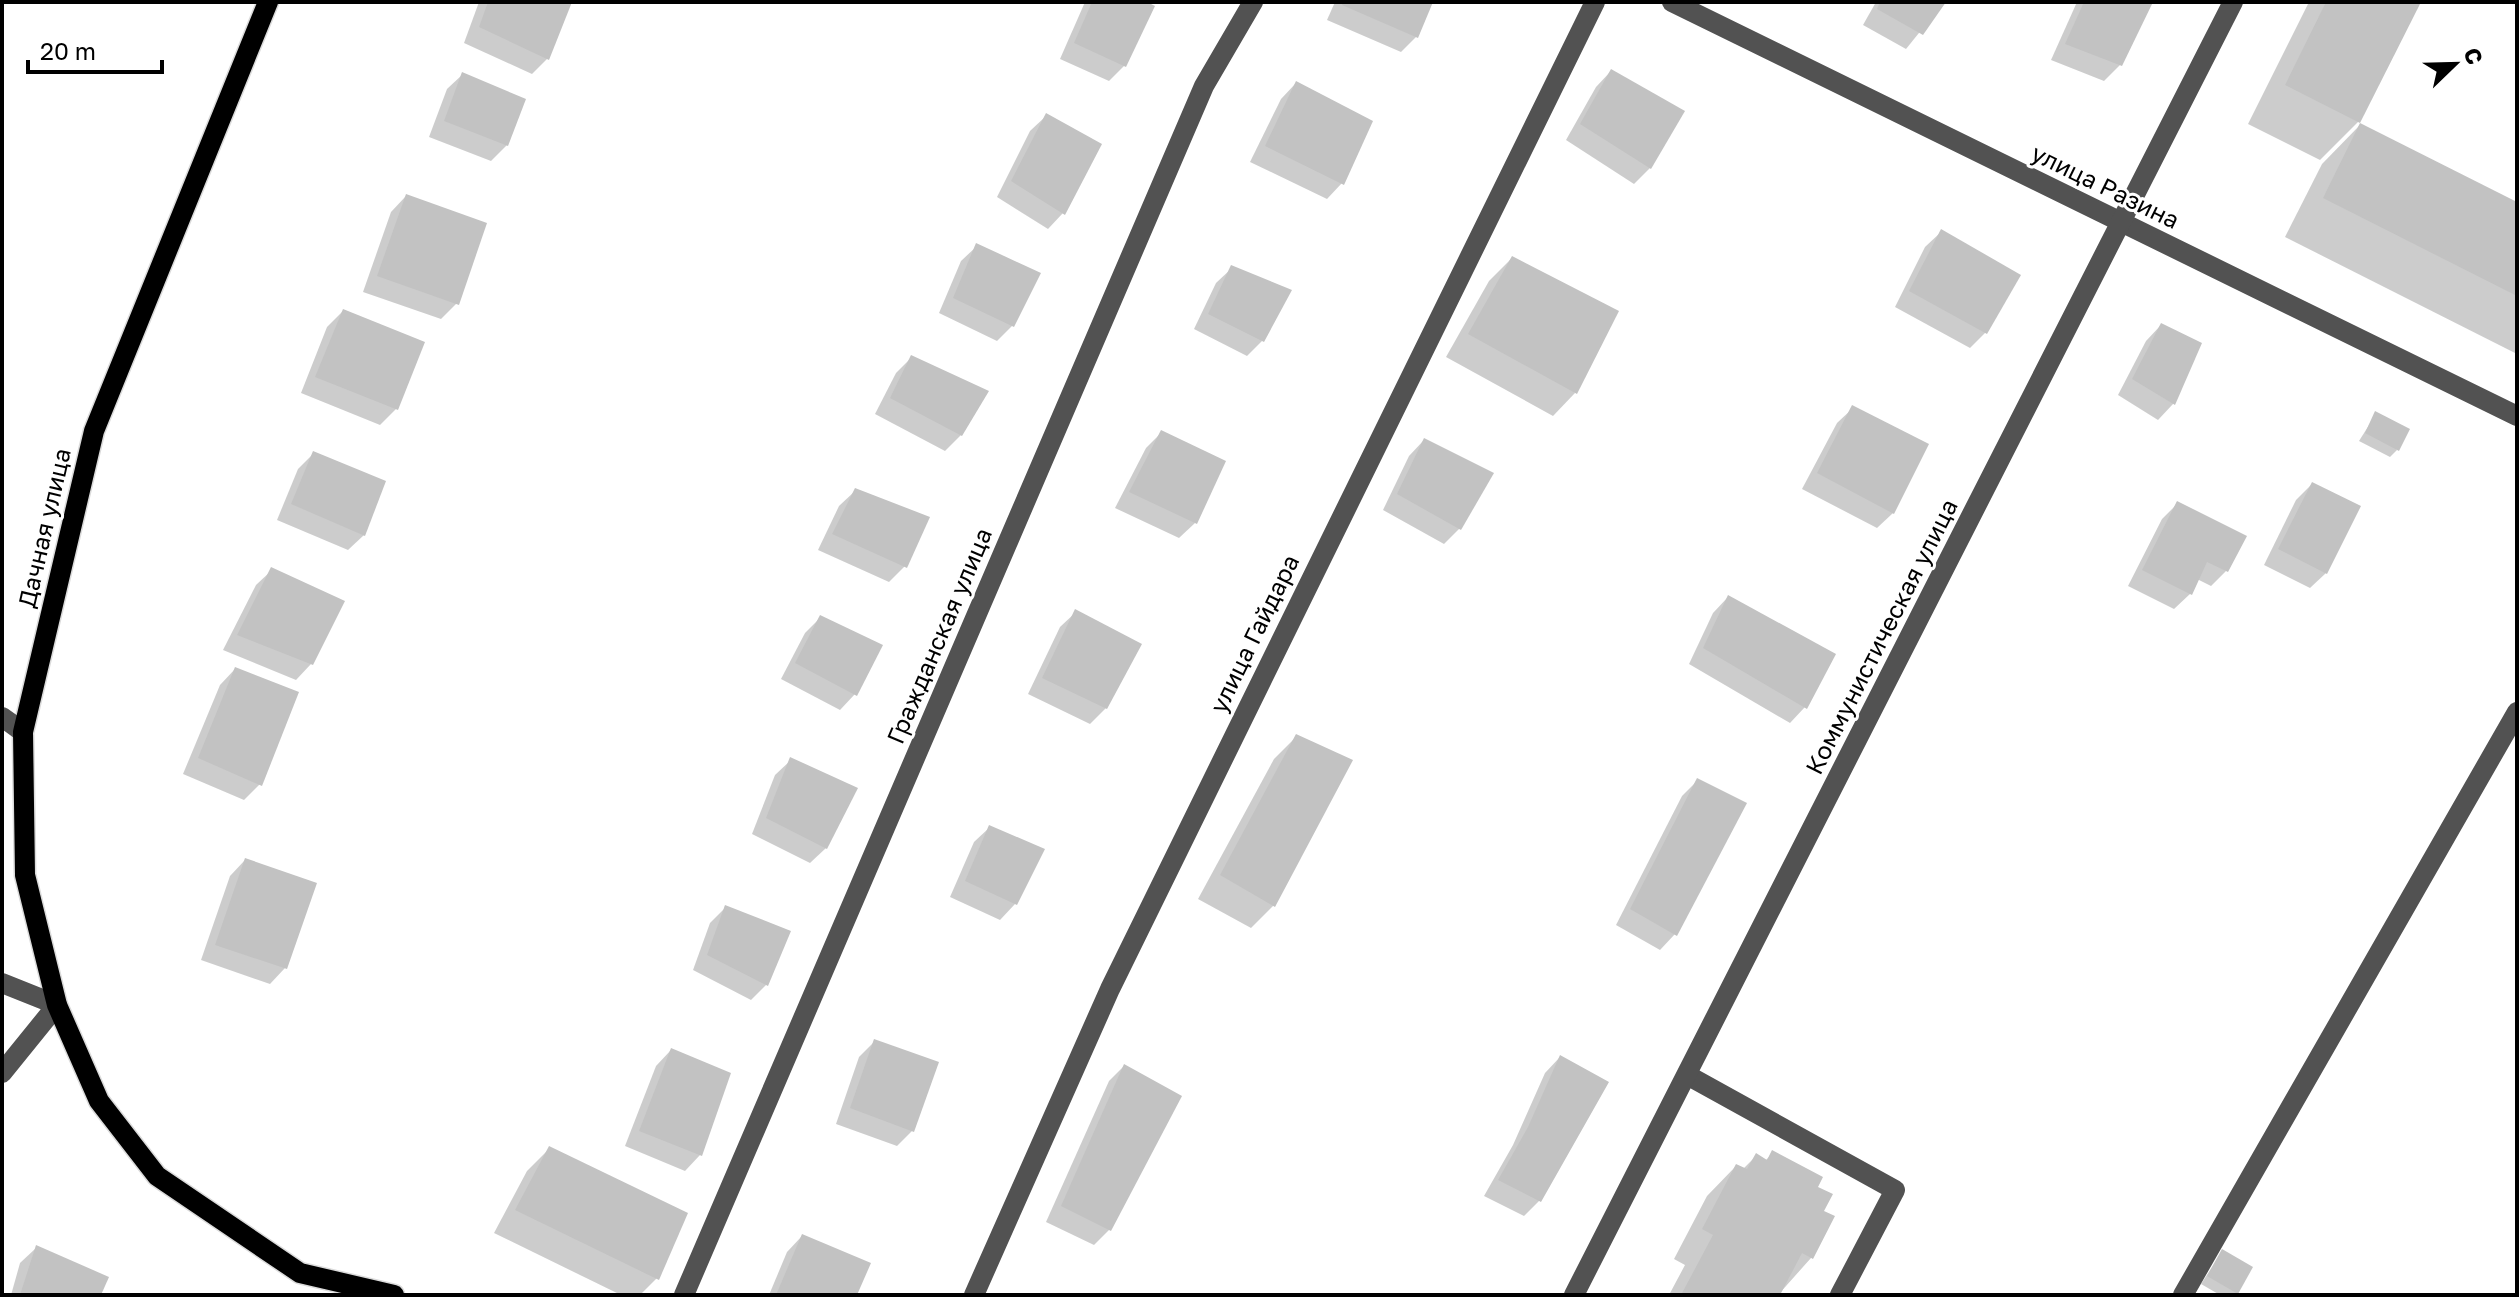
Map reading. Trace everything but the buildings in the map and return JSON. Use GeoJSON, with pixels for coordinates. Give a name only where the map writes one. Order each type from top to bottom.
{"type":"FeatureCollection","features":[{"type":"Feature","properties":{"kind":"main road","name":"Дачная улица"},"geometry":{"type":"LineString","coordinates":[[268,2],[94,431],[23,732],[25,875],[57,1005],[99,1101],[157,1176],[300,1273],[394,1295]]}},
{"type":"Feature","properties":{"kind":"street","name":"Гражданская улица"},"geometry":{"type":"LineString","coordinates":[[684,1295],[1204,86],[1253,2]]}},
{"type":"Feature","properties":{"kind":"street","name":"улица Гайдара"},"geometry":{"type":"LineString","coordinates":[[974,1295],[1110,989],[1595,2]]}},
{"type":"Feature","properties":{"kind":"street","name":"улица Разина"},"geometry":{"type":"LineString","coordinates":[[1672,2],[2517,416]]}},
{"type":"Feature","properties":{"kind":"street","name":"Коммунистическая улица"},"geometry":{"type":"LineString","coordinates":[[1574,1295],[2123,225],[2233,2]]}},
{"type":"Feature","properties":{"kind":"street"},"geometry":{"type":"LineString","coordinates":[[2183,1295],[2517,712]]}},
{"type":"Feature","properties":{"kind":"street"},"geometry":{"type":"LineString","coordinates":[[2,717],[23,732]]}},
{"type":"Feature","properties":{"kind":"street"},"geometry":{"type":"LineString","coordinates":[[2,983],[57,1005],[2,1073]]}},
{"type":"Feature","properties":{"kind":"street"},"geometry":{"type":"LineString","coordinates":[[1687,1075],[1895,1190],[1840,1295]]}}]}
